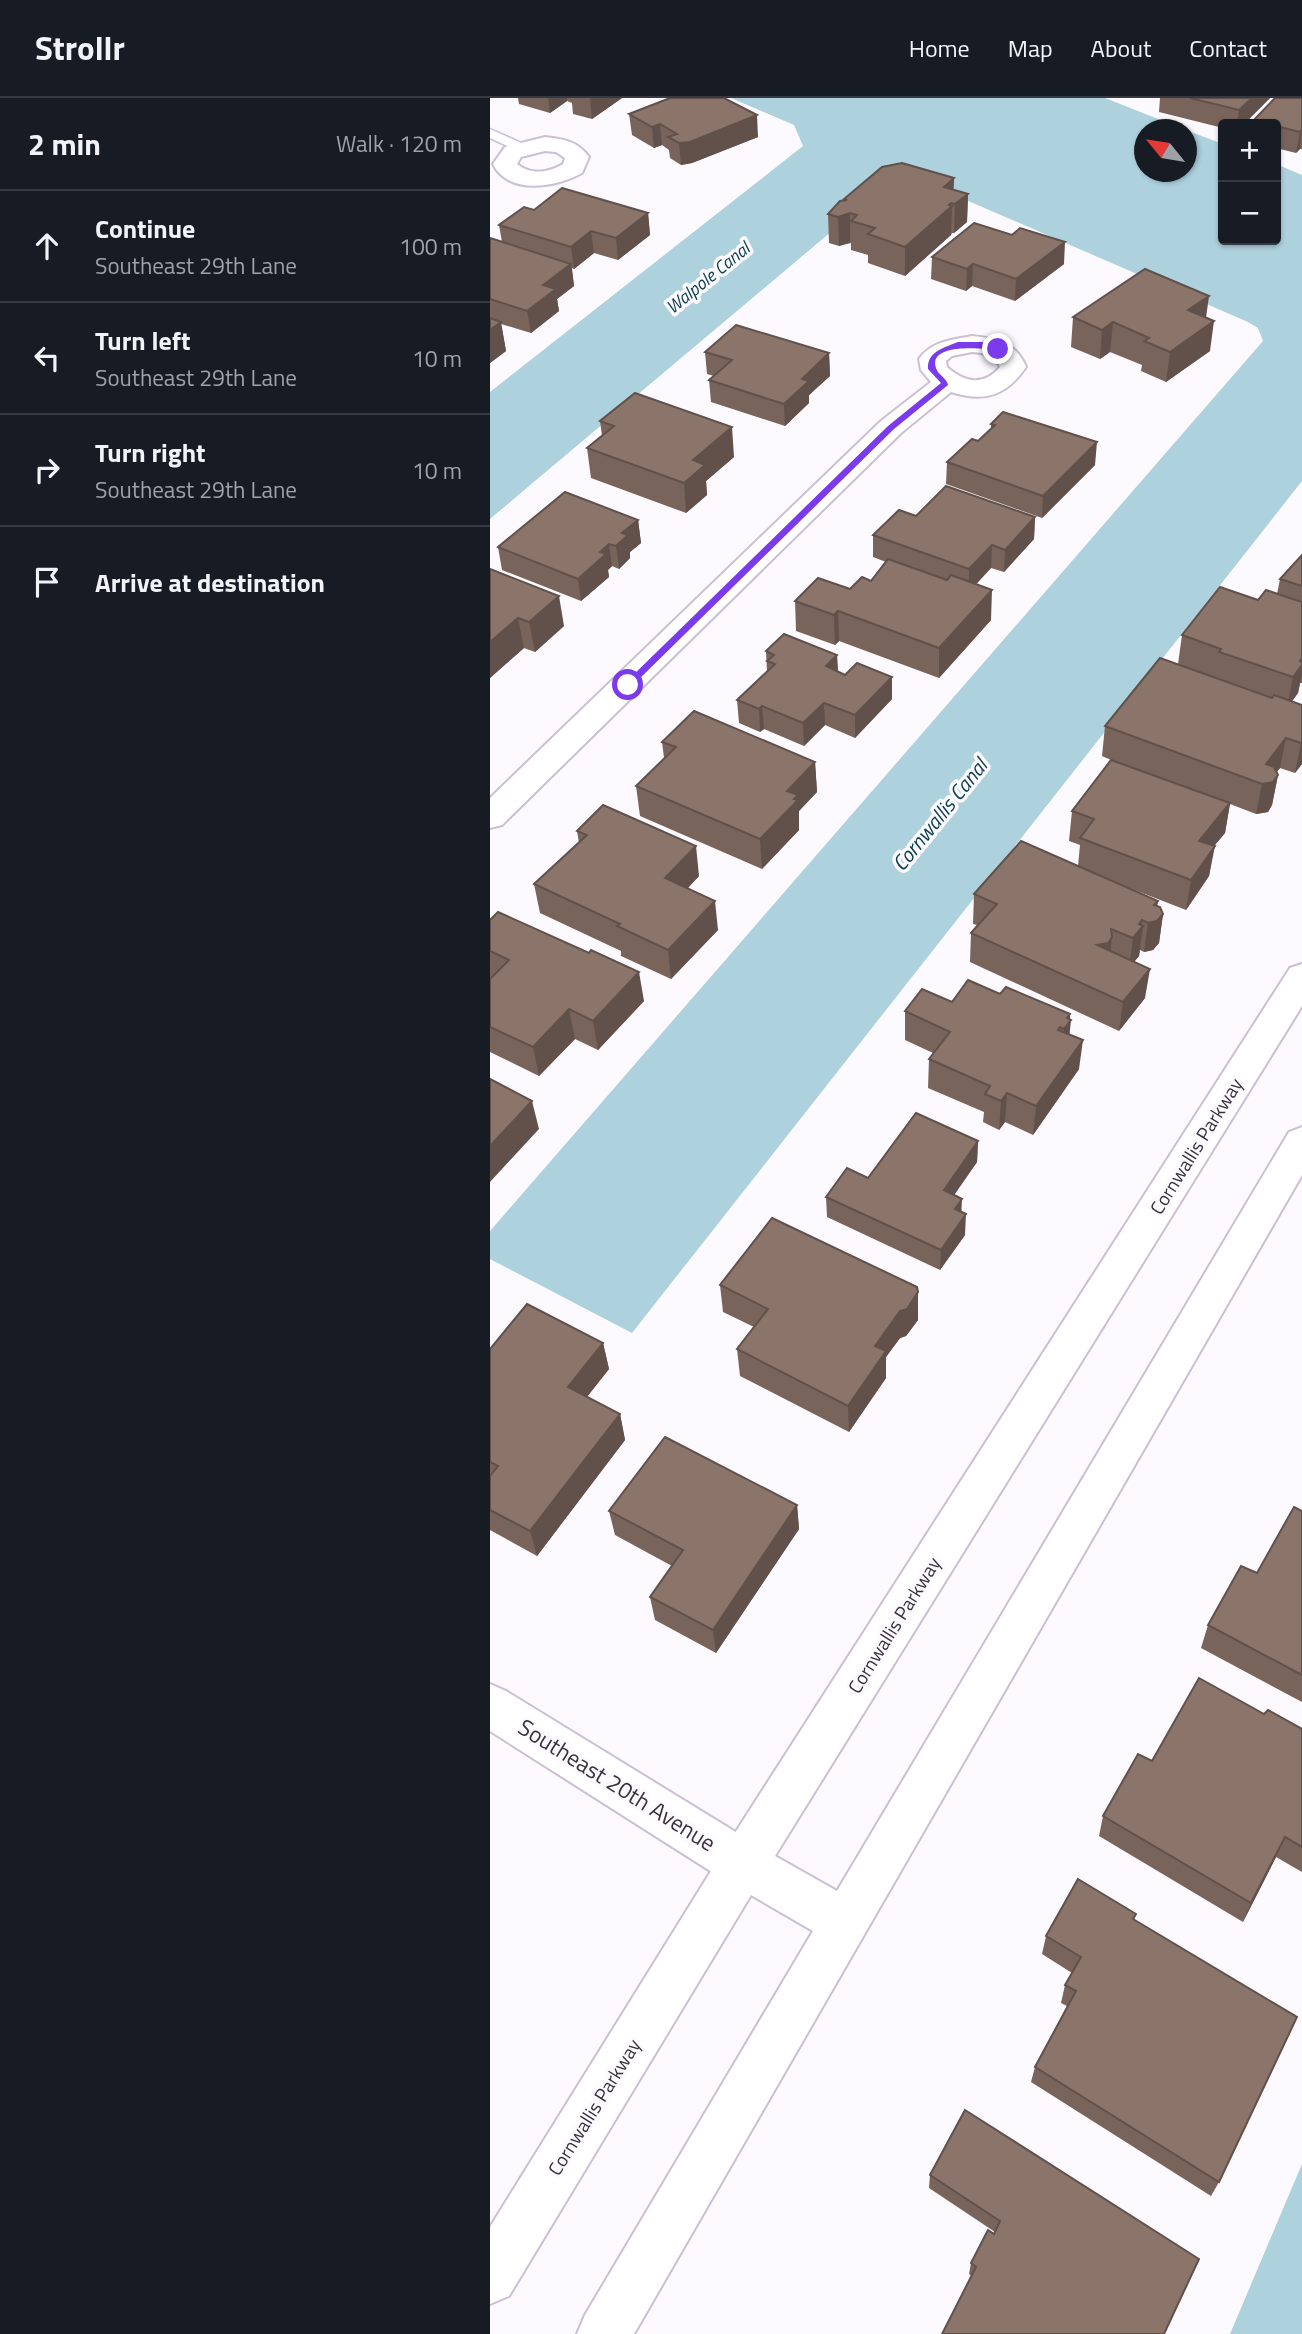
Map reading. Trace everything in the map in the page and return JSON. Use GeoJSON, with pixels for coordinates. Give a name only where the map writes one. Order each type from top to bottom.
{"type":"FeatureCollection","features":[{"type":"Feature","properties":{"kind":"street"},"geometry":{"type":"LineString","coordinates":[[557,145],[574,152],[577,162],[567,173],[546,178],[515,174],[508,170],[505,164],[513,152],[522,148],[557,145]]}},
{"type":"Feature","properties":{"kind":"street"},"geometry":{"type":"LineString","coordinates":[[490,189],[515,174]]}},
{"type":"Feature","properties":{"kind":"street"},"geometry":{"type":"LineString","coordinates":[[490,817],[891,428],[946,383]]}},
{"type":"Feature","properties":{"kind":"street","name":"Cornwallis Parkway"},"geometry":{"type":"LineString","coordinates":[[490,2277],[743,1864],[1302,977]]}},
{"type":"Feature","properties":{"kind":"street"},"geometry":{"type":"LineString","coordinates":[[604,2334],[1302,1142]]}},
{"type":"Feature","properties":{"kind":"street","name":"Southeast 20th Avenue"},"geometry":{"type":"LineString","coordinates":[[490,1706],[743,1864],[844,1922]]}},
{"type":"Feature","properties":{"kind":"lane"},"geometry":{"type":"LineString","coordinates":[[490,133],[522,148]]}},
{"type":"Feature","properties":{"kind":"water"},"geometry":{"type":"Polygon","coordinates":[[[731,98],[1105,98],[1159,119],[1134,119],[1134,182],[1197,182],[1197,134],[1218,142],[1218,245],[1281,245],[1281,166],[1302,175],[1302,481],[632,1333],[490,1259],[490,1231],[1263,341],[1258,328],[1248,322],[936,187],[876,194],[490,519],[490,392],[803,146],[794,125],[731,98]]]}},
{"type":"Feature","properties":{"kind":"water"},"geometry":{"type":"Polygon","coordinates":[[[1302,2164],[1302,2334],[1230,2334],[1302,2164]]]}},
{"type":"Feature","properties":{"kind":"building"},"geometry":{"type":"Polygon","coordinates":[[[670,98],[724,98],[757,115],[690,142],[679,143],[668,137],[677,134],[660,124],[652,127],[629,114],[670,98]]]}},
{"type":"Feature","properties":{"kind":"building"},"geometry":{"type":"Polygon","coordinates":[[[1190,98],[1252,98],[1239,110],[1190,98]]]}},
{"type":"Feature","properties":{"kind":"building"},"geometry":{"type":"Polygon","coordinates":[[[1275,98],[1302,98],[1300,132],[1281,127],[1281,119],[1255,119],[1275,98]]]}},
{"type":"Feature","properties":{"kind":"building"},"geometry":{"type":"Polygon","coordinates":[[[902,163],[954,178],[944,187],[968,194],[955,204],[951,203],[949,205],[952,206],[905,247],[868,234],[875,228],[851,221],[857,215],[850,213],[838,217],[828,214],[882,167],[902,163]]]}},
{"type":"Feature","properties":{"kind":"building"},"geometry":{"type":"Polygon","coordinates":[[[562,188],[648,213],[616,238],[591,231],[571,247],[499,225],[524,207],[534,210],[562,188]]]}},
{"type":"Feature","properties":{"kind":"building"},"geometry":{"type":"Polygon","coordinates":[[[974,223],[1012,235],[1020,228],[1065,242],[1016,279],[973,264],[967,269],[932,257],[974,223]]]}},
{"type":"Feature","properties":{"kind":"building"},"geometry":{"type":"Polygon","coordinates":[[[490,238],[571,264],[543,285],[556,289],[527,311],[490,299],[490,238]]]}},
{"type":"Feature","properties":{"kind":"building"},"geometry":{"type":"Polygon","coordinates":[[[1145,269],[1209,296],[1188,310],[1214,321],[1170,352],[1144,341],[1149,338],[1113,322],[1102,330],[1073,317],[1145,269]]]}},
{"type":"Feature","properties":{"kind":"building"},"geometry":{"type":"Polygon","coordinates":[[[490,318],[501,322],[490,330],[490,318]]]}},
{"type":"Feature","properties":{"kind":"building"},"geometry":{"type":"Polygon","coordinates":[[[736,325],[829,353],[802,379],[809,381],[784,404],[709,380],[732,360],[705,352],[736,325]]]}},
{"type":"Feature","properties":{"kind":"building"},"geometry":{"type":"Polygon","coordinates":[[[635,393],[732,427],[693,460],[705,465],[684,483],[587,448],[614,426],[600,421],[635,393]]]}},
{"type":"Feature","properties":{"kind":"building"},"geometry":{"type":"Polygon","coordinates":[[[1003,412],[1097,442],[1043,496],[947,462],[972,439],[978,441],[995,425],[991,424],[1003,412]]]}},
{"type":"Feature","properties":{"kind":"building"},"geometry":{"type":"Polygon","coordinates":[[[946,486],[1035,517],[1005,550],[992,545],[969,569],[873,535],[899,510],[916,516],[946,486]]]}},
{"type":"Feature","properties":{"kind":"building"},"geometry":{"type":"Polygon","coordinates":[[[565,492],[638,520],[622,533],[628,535],[616,546],[609,544],[600,552],[606,554],[578,579],[498,547],[565,492]]]}},
{"type":"Feature","properties":{"kind":"building"},"geometry":{"type":"Polygon","coordinates":[[[1302,555],[1302,586],[1280,579],[1302,555]]]}},
{"type":"Feature","properties":{"kind":"building"},"geometry":{"type":"Polygon","coordinates":[[[888,559],[947,580],[951,575],[992,590],[939,648],[838,611],[834,615],[795,601],[818,578],[850,589],[862,577],[871,581],[888,559]]]}},
{"type":"Feature","properties":{"kind":"building"},"geometry":{"type":"Polygon","coordinates":[[[490,569],[559,596],[529,622],[518,618],[490,642],[490,569]]]}},
{"type":"Feature","properties":{"kind":"building"},"geometry":{"type":"Polygon","coordinates":[[[1220,587],[1258,600],[1266,590],[1302,602],[1302,665],[1293,677],[1219,652],[1221,649],[1182,635],[1220,587]]]}},
{"type":"Feature","properties":{"kind":"building"},"geometry":{"type":"Polygon","coordinates":[[[784,634],[837,655],[826,666],[845,675],[857,663],[892,677],[855,715],[824,703],[803,723],[762,706],[759,709],[737,700],[775,664],[767,661],[774,655],[766,651],[784,634]]]}},
{"type":"Feature","properties":{"kind":"building"},"geometry":{"type":"Polygon","coordinates":[[[1160,658],[1272,698],[1274,695],[1302,705],[1302,742],[1286,738],[1266,764],[1274,767],[1278,775],[1273,782],[1262,784],[1105,726],[1160,658]]]}},
{"type":"Feature","properties":{"kind":"building"},"geometry":{"type":"Polygon","coordinates":[[[694,711],[815,762],[787,791],[798,795],[794,799],[798,800],[760,839],[636,786],[676,747],[662,742],[694,711]]]}},
{"type":"Feature","properties":{"kind":"building"},"geometry":{"type":"Polygon","coordinates":[[[1111,760],[1230,803],[1199,841],[1215,846],[1191,880],[1080,838],[1094,819],[1072,811],[1111,760]]]}},
{"type":"Feature","properties":{"kind":"building"},"geometry":{"type":"Polygon","coordinates":[[[603,805],[696,846],[665,878],[715,901],[668,950],[617,926],[620,924],[534,884],[587,835],[577,831],[603,805]]]}},
{"type":"Feature","properties":{"kind":"building"},"geometry":{"type":"Polygon","coordinates":[[[1021,841],[1158,901],[1154,905],[1160,907],[1163,914],[1157,921],[1148,923],[1142,920],[1139,924],[1143,926],[1133,938],[1111,929],[1112,937],[1108,943],[1097,945],[1150,969],[1123,1002],[971,933],[997,904],[974,894],[1021,841]]]}},
{"type":"Feature","properties":{"kind":"building"},"geometry":{"type":"Polygon","coordinates":[[[498,912],[639,972],[593,1021],[569,1009],[533,1047],[490,1027],[490,979],[509,960],[490,951],[490,920],[498,912]]]}},
{"type":"Feature","properties":{"kind":"building"},"geometry":{"type":"Polygon","coordinates":[[[968,980],[1000,994],[1006,987],[1070,1014],[1067,1018],[1071,1020],[1064,1029],[1060,1027],[1058,1030],[1083,1040],[1036,1106],[1007,1093],[1001,1101],[985,1094],[990,1086],[929,1059],[950,1032],[905,1011],[922,989],[952,1002],[968,980]]]}},
{"type":"Feature","properties":{"kind":"building"},"geometry":{"type":"Polygon","coordinates":[[[490,1079],[532,1101],[490,1146],[490,1079]]]}},
{"type":"Feature","properties":{"kind":"building"},"geometry":{"type":"Polygon","coordinates":[[[916,1113],[978,1141],[944,1190],[962,1199],[955,1209],[966,1214],[941,1250],[826,1197],[847,1168],[868,1178],[916,1113]]]}},
{"type":"Feature","properties":{"kind":"building"},"geometry":{"type":"Polygon","coordinates":[[[772,1218],[917,1287],[918,1292],[907,1309],[900,1311],[875,1346],[886,1351],[848,1406],[737,1349],[768,1309],[720,1285],[772,1218]]]}},
{"type":"Feature","properties":{"kind":"building"},"geometry":{"type":"Polygon","coordinates":[[[527,1304],[603,1343],[568,1387],[620,1414],[530,1531],[490,1510],[490,1476],[498,1466],[490,1462],[490,1349],[527,1304]]]}},
{"type":"Feature","properties":{"kind":"building"},"geometry":{"type":"Polygon","coordinates":[[[665,1437],[797,1505],[713,1630],[650,1597],[683,1550],[609,1511],[665,1437]]]}},
{"type":"Feature","properties":{"kind":"building"},"geometry":{"type":"Polygon","coordinates":[[[1294,1507],[1302,1511],[1302,1675],[1208,1625],[1241,1566],[1257,1573],[1294,1507]]]}},
{"type":"Feature","properties":{"kind":"building"},"geometry":{"type":"Polygon","coordinates":[[[1199,1678],[1264,1714],[1268,1710],[1302,1729],[1302,1847],[1285,1837],[1251,1903],[1103,1816],[1138,1754],[1152,1761],[1199,1678]]]}},
{"type":"Feature","properties":{"kind":"building"},"geometry":{"type":"Polygon","coordinates":[[[1078,1879],[1136,1914],[1133,1919],[1297,2017],[1219,2182],[1035,2067],[1076,1991],[1065,1985],[1081,1957],[1046,1936],[1078,1879]]]}},
{"type":"Feature","properties":{"kind":"building"},"geometry":{"type":"Polygon","coordinates":[[[965,2110],[1199,2259],[1164,2334],[942,2334],[976,2267],[971,2263],[988,2230],[994,2234],[1000,2221],[930,2175],[965,2110]]]}},
{"type":"Feature","properties":{"kind":"route"},"geometry":{"type":"LineString","coordinates":[[628,685],[891,428],[946,383],[937,377],[932,369],[932,362],[937,354],[945,348],[958,345],[985,345],[998,349]]}},
{"type":"Feature","properties":{"kind":"water label","name":"Walpole Canal"},"geometry":{"type":"Point","coordinates":[708,278]}},
{"type":"Feature","properties":{"kind":"water label","name":"Cornwallis Canal"},"geometry":{"type":"Point","coordinates":[940,815]}}]}
